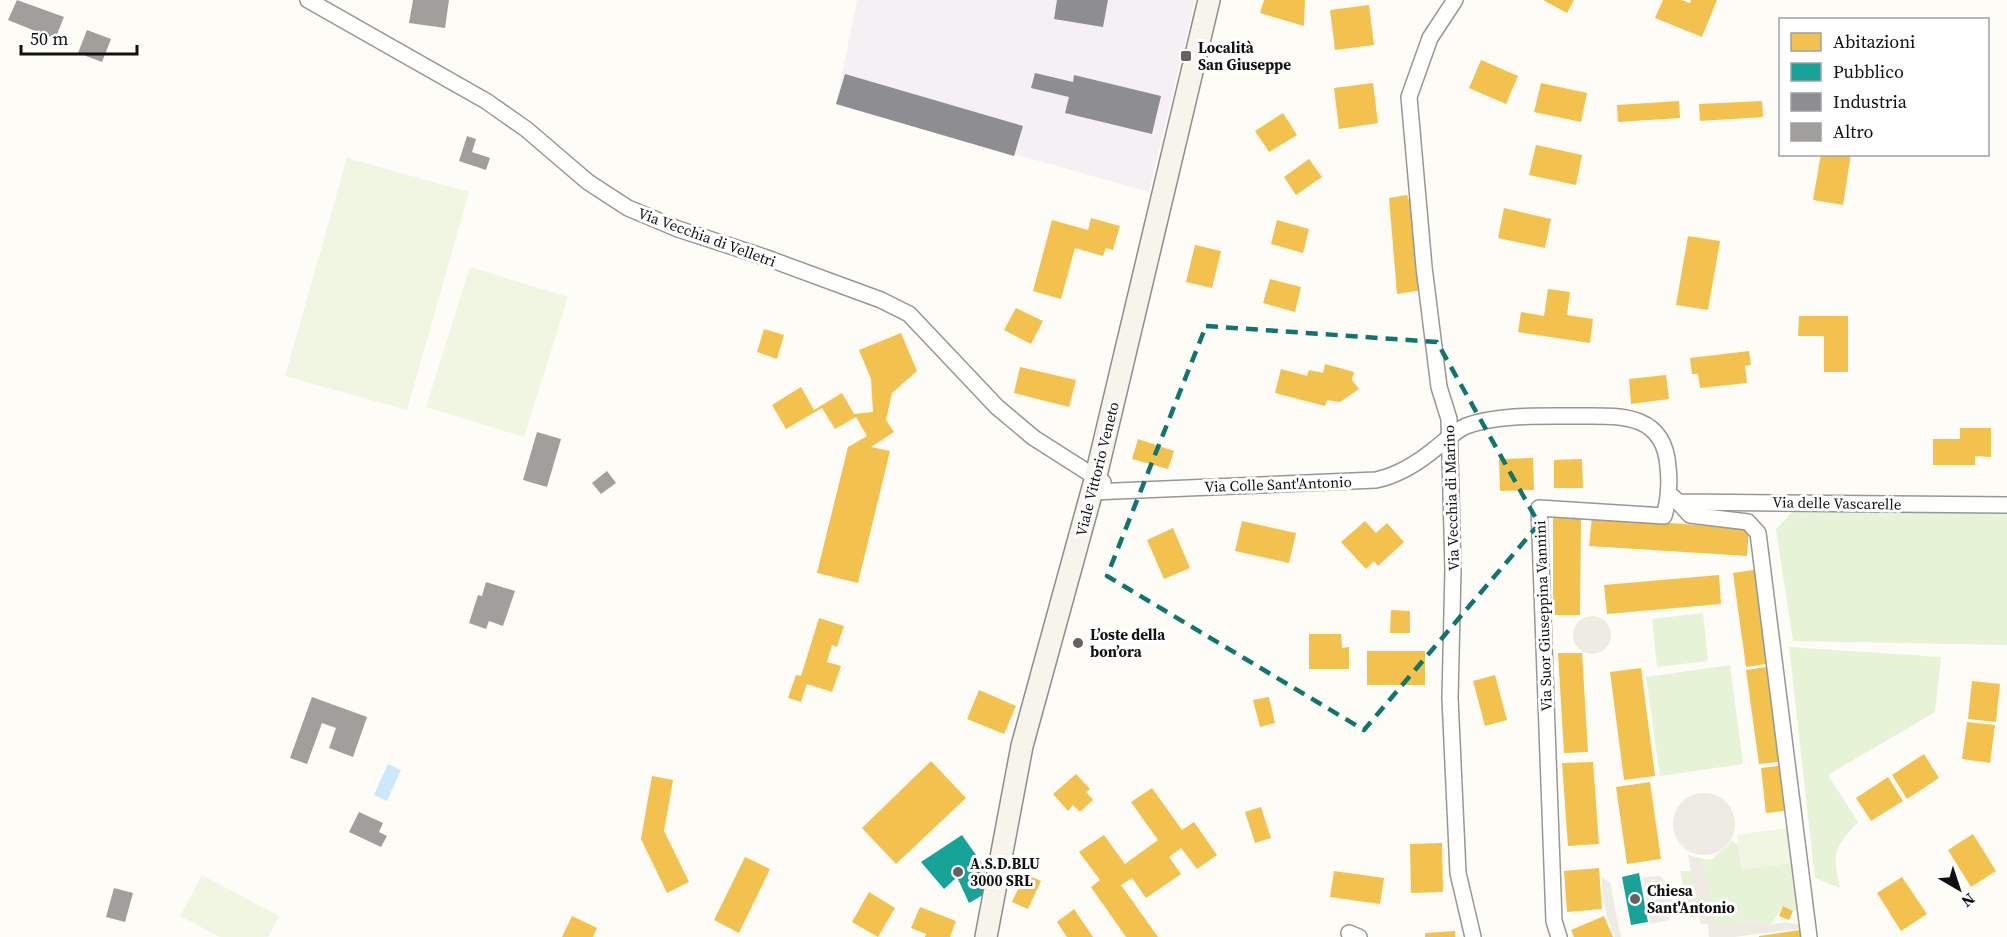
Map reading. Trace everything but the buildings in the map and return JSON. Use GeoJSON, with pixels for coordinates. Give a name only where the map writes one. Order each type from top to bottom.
{"type":"FeatureCollection","features":[{"type":"Feature","properties":{"kind":"main road","name":"Viale Vittorio Veneto"},"geometry":{"type":"LineString","coordinates":[[986,937],[1022,746],[1094,486],[1209,0]]}},
{"type":"Feature","properties":{"kind":"street","name":"Via Vecchia di Velletri"},"geometry":{"type":"LineString","coordinates":[[308,0],[505,113],[588,182],[628,208],[678,229],[764,257],[881,300],[909,314],[998,407],[1094,486]]}},
{"type":"Feature","properties":{"kind":"street","name":"Via Vecchia di Marino"},"geometry":{"type":"LineString","coordinates":[[1455,0],[1431,38],[1408,97],[1424,267],[1439,387],[1449,418],[1453,569],[1450,698],[1458,873],[1473,937]]}},
{"type":"Feature","properties":{"kind":"street"},"geometry":{"type":"LineString","coordinates":[[1449,438],[1477,422],[1552,416],[1621,417],[1638,420],[1651,427],[1665,445],[1674,498],[1690,515],[1748,522],[1758,533],[1809,937]]}},
{"type":"Feature","properties":{"kind":"street","name":"Via Colle Sant'Antonio"},"geometry":{"type":"LineString","coordinates":[[1094,486],[1129,490],[1376,480],[1409,467],[1449,438]]}},
{"type":"Feature","properties":{"kind":"street","name":"Via delle Vascarelle"},"geometry":{"type":"LineString","coordinates":[[1674,498],[2007,505]]}},
{"type":"Feature","properties":{"kind":"street","name":"Via Suor Giuseppina Vannini"},"geometry":{"type":"LineString","coordinates":[[1559,937],[1554,921],[1539,508],[1664,516],[1674,498]]}},
{"type":"Feature","properties":{"kind":"highlighted area"},"geometry":{"type":"Polygon","coordinates":[[[1206,326],[1437,342],[1539,524],[1364,730],[1107,576],[1206,326]]]}},
{"type":"Feature","properties":{"kind":"shaded area"},"geometry":{"type":"Polygon","coordinates":[[[857,0],[1195,0],[1149,192],[836,104],[857,0]]]}},
{"type":"Feature","properties":{"kind":"shaded area"},"geometry":{"type":"Polygon","coordinates":[[[1592,616],[1605,622],[1611,635],[1605,648],[1592,654],[1579,648],[1573,635],[1579,622],[1592,616]]]}},
{"type":"Feature","properties":{"kind":"shaded area"},"geometry":{"type":"Polygon","coordinates":[[[1704,793],[1726,802],[1735,824],[1726,846],[1704,855],[1682,846],[1673,824],[1682,802],[1704,793]]]}},
{"type":"Feature","properties":{"kind":"shaded area"},"geometry":{"type":"Polygon","coordinates":[[[1688,855],[1703,859],[1716,927],[1753,920],[1771,925],[1784,922],[1803,925],[1803,928],[1735,937],[1709,937],[1708,924],[1701,924],[1700,921],[1688,855]]]}},
{"type":"Feature","properties":{"kind":"shaded area"},"geometry":{"type":"Polygon","coordinates":[[[1601,876],[1610,883],[1621,937],[1615,937],[1606,914],[1601,876]]]}},
{"type":"Feature","properties":{"kind":"shaded area"},"geometry":{"type":"Polygon","coordinates":[[[1660,876],[1671,887],[1673,907],[1666,913],[1669,920],[1650,924],[1643,877],[1660,876]]]}},
{"type":"Feature","properties":{"kind":"green space"},"geometry":{"type":"Polygon","coordinates":[[[347,158],[469,192],[407,410],[285,376],[347,158]]]}},
{"type":"Feature","properties":{"kind":"green space"},"geometry":{"type":"Polygon","coordinates":[[[470,267],[568,297],[524,437],[426,407],[470,267]]]}},
{"type":"Feature","properties":{"kind":"green space"},"geometry":{"type":"Polygon","coordinates":[[[1800,504],[2007,512],[2007,645],[1793,641],[1776,529],[1800,504]]]}},
{"type":"Feature","properties":{"kind":"green space"},"geometry":{"type":"Polygon","coordinates":[[[1703,613],[1708,661],[1657,667],[1652,619],[1703,613]]]}},
{"type":"Feature","properties":{"kind":"green space"},"geometry":{"type":"Polygon","coordinates":[[[1789,647],[1941,657],[1935,712],[1828,775],[1858,822],[1844,838],[1837,851],[1836,866],[1840,888],[1815,878],[1789,647]]]}},
{"type":"Feature","properties":{"kind":"green space"},"geometry":{"type":"Polygon","coordinates":[[[1730,665],[1743,764],[1660,776],[1646,677],[1730,665]]]}},
{"type":"Feature","properties":{"kind":"green space"},"geometry":{"type":"Polygon","coordinates":[[[1793,827],[1797,862],[1742,869],[1737,835],[1793,827]]]}},
{"type":"Feature","properties":{"kind":"green space"},"geometry":{"type":"Polygon","coordinates":[[[1732,841],[1738,845],[1742,869],[1797,862],[1804,908],[1793,911],[1783,907],[1771,925],[1753,920],[1716,927],[1703,859],[1711,860],[1732,841]]]}},
{"type":"Feature","properties":{"kind":"green space"},"geometry":{"type":"Polygon","coordinates":[[[1680,871],[1691,871],[1699,916],[1689,918],[1680,871]]]}},
{"type":"Feature","properties":{"kind":"green space"},"geometry":{"type":"Polygon","coordinates":[[[202,875],[279,916],[268,937],[220,937],[180,916],[202,875]]]}},
{"type":"Feature","properties":{"kind":"water"},"geometry":{"type":"Polygon","coordinates":[[[388,764],[401,770],[387,801],[374,795],[388,764]]]}},
{"type":"Feature","properties":{"kind":"place","name":"Località San Giuseppe"},"geometry":{"type":"Point","coordinates":[1186,56]}},
{"type":"Feature","properties":{"kind":"place","name":"L’oste della bon’ora"},"geometry":{"type":"Point","coordinates":[1078,643]}},
{"type":"Feature","properties":{"kind":"place","name":"A.S.D.BLU 3000 SRL"},"geometry":{"type":"Point","coordinates":[958,872]}},
{"type":"Feature","properties":{"kind":"place","name":"Chiesa Sant'Antonio"},"geometry":{"type":"Point","coordinates":[1635,899]}}]}
